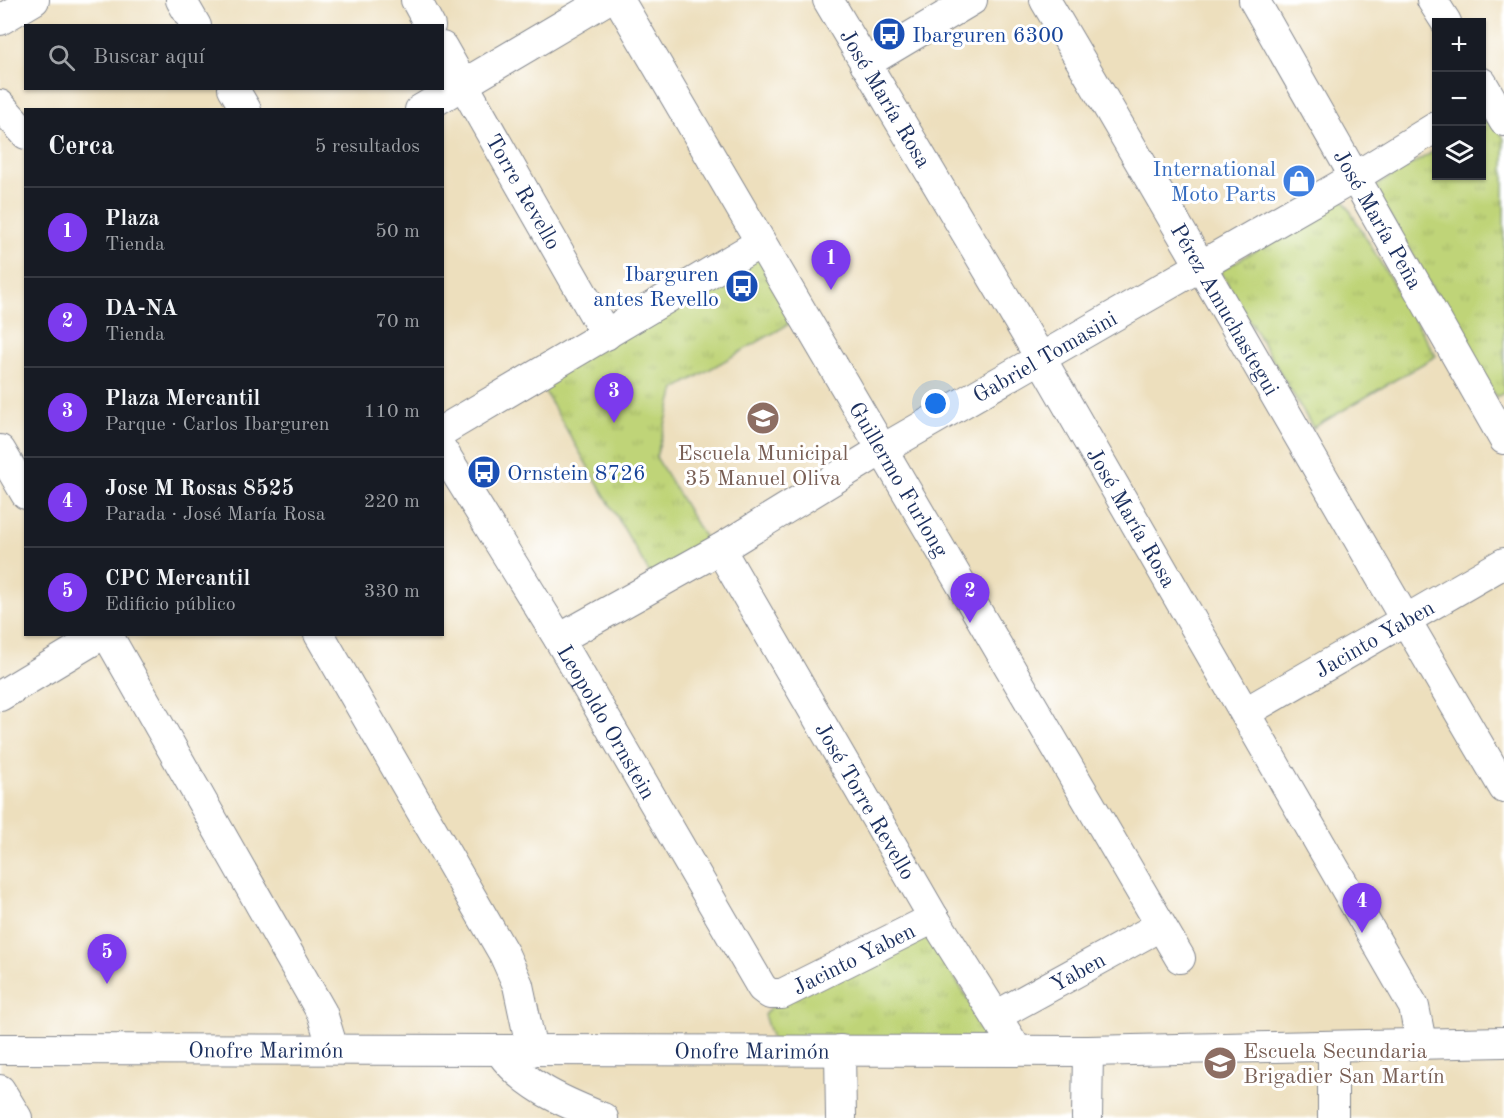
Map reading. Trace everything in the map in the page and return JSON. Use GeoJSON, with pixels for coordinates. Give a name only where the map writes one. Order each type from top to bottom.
{"type":"FeatureCollection","features":[{"type":"Feature","properties":{"kind":"street"},"geometry":{"type":"LineString","coordinates":[[0,21],[34,0]]}},
{"type":"Feature","properties":{"kind":"street"},"geometry":{"type":"LineString","coordinates":[[181,0],[195,24]]}},
{"type":"Feature","properties":{"kind":"street"},"geometry":{"type":"LineString","coordinates":[[416,0],[429,24]]}},
{"type":"Feature","properties":{"kind":"street"},"geometry":{"type":"LineString","coordinates":[[423,108],[606,0]]}},
{"type":"Feature","properties":{"kind":"street","name":"Guillermo Furlong"},"geometry":{"type":"LineString","coordinates":[[619,0],[1180,958]]}},
{"type":"Feature","properties":{"kind":"street","name":"José María Rosa"},"geometry":{"type":"LineString","coordinates":[[828,0],[1040,357],[1414,1007],[1421,1042]]}},
{"type":"Feature","properties":{"kind":"street"},"geometry":{"type":"LineString","coordinates":[[865,64],[972,0]]}},
{"type":"Feature","properties":{"kind":"street","name":"Pérez Amuchastegui"},"geometry":{"type":"LineString","coordinates":[[1045,0],[1203,265],[1405,620],[1504,788]]}},
{"type":"Feature","properties":{"kind":"street","name":"José María Peña"},"geometry":{"type":"LineString","coordinates":[[1254,0],[1504,439]]}},
{"type":"Feature","properties":{"kind":"street"},"geometry":{"type":"LineString","coordinates":[[1432,0],[1443,18]]}},
{"type":"Feature","properties":{"kind":"street","name":"Torre Revello"},"geometry":{"type":"LineString","coordinates":[[444,51],[606,335]]}},
{"type":"Feature","properties":{"kind":"street"},"geometry":{"type":"LineString","coordinates":[[234,90],[245,108]]}},
{"type":"Feature","properties":{"kind":"street"},"geometry":{"type":"LineString","coordinates":[[1489,91],[1504,121]]}},
{"type":"Feature","properties":{"kind":"street"},"geometry":{"type":"LineString","coordinates":[[0,105],[24,132]]}},
{"type":"Feature","properties":{"kind":"street","name":"Gabriel Tomasini"},"geometry":{"type":"LineString","coordinates":[[559,639],[720,549],[883,448],[1355,177],[1432,130]]}},
{"type":"Feature","properties":{"kind":"street"},"geometry":{"type":"LineString","coordinates":[[444,430],[760,243]]}},
{"type":"Feature","properties":{"kind":"street"},"geometry":{"type":"LineString","coordinates":[[0,450],[24,491]]}},
{"type":"Feature","properties":{"kind":"street","name":"Leopoldo Ornstein"},"geometry":{"type":"LineString","coordinates":[[444,453],[559,639],[762,988],[770,994]]}},
{"type":"Feature","properties":{"kind":"street","name":"José Torre Revello"},"geometry":{"type":"LineString","coordinates":[[720,549],[934,918],[1017,1050]]}},
{"type":"Feature","properties":{"kind":"street","name":"Jacinto Yaben"},"geometry":{"type":"LineString","coordinates":[[1246,712],[1504,563]]}},
{"type":"Feature","properties":{"kind":"street"},"geometry":{"type":"LineString","coordinates":[[0,696],[102,636]]}},
{"type":"Feature","properties":{"kind":"street"},"geometry":{"type":"LineString","coordinates":[[106,636],[322,1013],[333,1049]]}},
{"type":"Feature","properties":{"kind":"street"},"geometry":{"type":"LineString","coordinates":[[320,636],[504,954],[518,984],[532,1051]]}},
{"type":"Feature","properties":{"kind":"street","name":"Jacinto Yaben"},"geometry":{"type":"LineString","coordinates":[[770,994],[782,994],[934,918]]}},
{"type":"Feature","properties":{"kind":"street","name":"Yaben"},"geometry":{"type":"LineString","coordinates":[[996,1016],[1160,926]]}},
{"type":"Feature","properties":{"kind":"street","name":"Onofre Marimón"},"geometry":{"type":"LineString","coordinates":[[0,1049],[1088,1051],[1504,1042]]}},
{"type":"Feature","properties":{"kind":"street"},"geometry":{"type":"LineString","coordinates":[[1333,1047],[1333,1118]]}},
{"type":"Feature","properties":{"kind":"street"},"geometry":{"type":"LineString","coordinates":[[840,1050],[841,1118]]}},
{"type":"Feature","properties":{"kind":"street"},"geometry":{"type":"LineString","coordinates":[[500,1051],[512,1068],[565,1111],[603,1118]]}},
{"type":"Feature","properties":{"kind":"street"},"geometry":{"type":"LineString","coordinates":[[1087,1118],[1088,1051]]}},
{"type":"Feature","properties":{"kind":"street"},"geometry":{"type":"LineString","coordinates":[[0,1090],[16,1118]]}},
{"type":"Feature","properties":{"kind":"green space"},"geometry":{"type":"Polygon","coordinates":[[[1492,118],[1504,139],[1504,393],[1496,397],[1373,187],[1432,152],[1432,180],[1486,180],[1486,122],[1492,118]]]}},
{"type":"Feature","properties":{"kind":"green space"},"geometry":{"type":"Polygon","coordinates":[[[1343,199],[1436,356],[1313,428],[1220,271],[1343,199]]]}},
{"type":"Feature","properties":{"kind":"green space"},"geometry":{"type":"Polygon","coordinates":[[[758,251],[798,319],[675,389],[656,457],[706,540],[650,574],[538,380],[758,251]]]}},
{"type":"Feature","properties":{"kind":"green space"},"geometry":{"type":"Polygon","coordinates":[[[927,932],[998,1049],[776,1051],[764,1015],[771,1007],[927,932]]]}},
{"type":"Feature","properties":{"kind":"place","name":"Ibarguren 6300"},"geometry":{"type":"Point","coordinates":[889,34]}},
{"type":"Feature","properties":{"kind":"place","name":"International Moto Parts"},"geometry":{"type":"Point","coordinates":[1299,181]}},
{"type":"Feature","properties":{"kind":"place","name":"Ibarguren antes Revello"},"geometry":{"type":"Point","coordinates":[742,286]}},
{"type":"Feature","properties":{"kind":"place","name":"Plaza"},"geometry":{"type":"Point","coordinates":[831,290]}},
{"type":"Feature","properties":{"kind":"place","name":"Escuela Municipal 35 Manuel Oliva"},"geometry":{"type":"Point","coordinates":[763,418]}},
{"type":"Feature","properties":{"kind":"place","name":"Plaza Mercantil"},"geometry":{"type":"Point","coordinates":[614,423]}},
{"type":"Feature","properties":{"kind":"place","name":"Ornstein 8726"},"geometry":{"type":"Point","coordinates":[484,472]}},
{"type":"Feature","properties":{"kind":"place","name":"DA-NA"},"geometry":{"type":"Point","coordinates":[970,623]}},
{"type":"Feature","properties":{"kind":"place","name":"Jose M Rosas 8525"},"geometry":{"type":"Point","coordinates":[1362,933]}},
{"type":"Feature","properties":{"kind":"place","name":"CPC Mercantil"},"geometry":{"type":"Point","coordinates":[107,984]}},
{"type":"Feature","properties":{"kind":"place","name":"Escuela Secundaria Brigadier San Martín"},"geometry":{"type":"Point","coordinates":[1220,1063]}}]}
